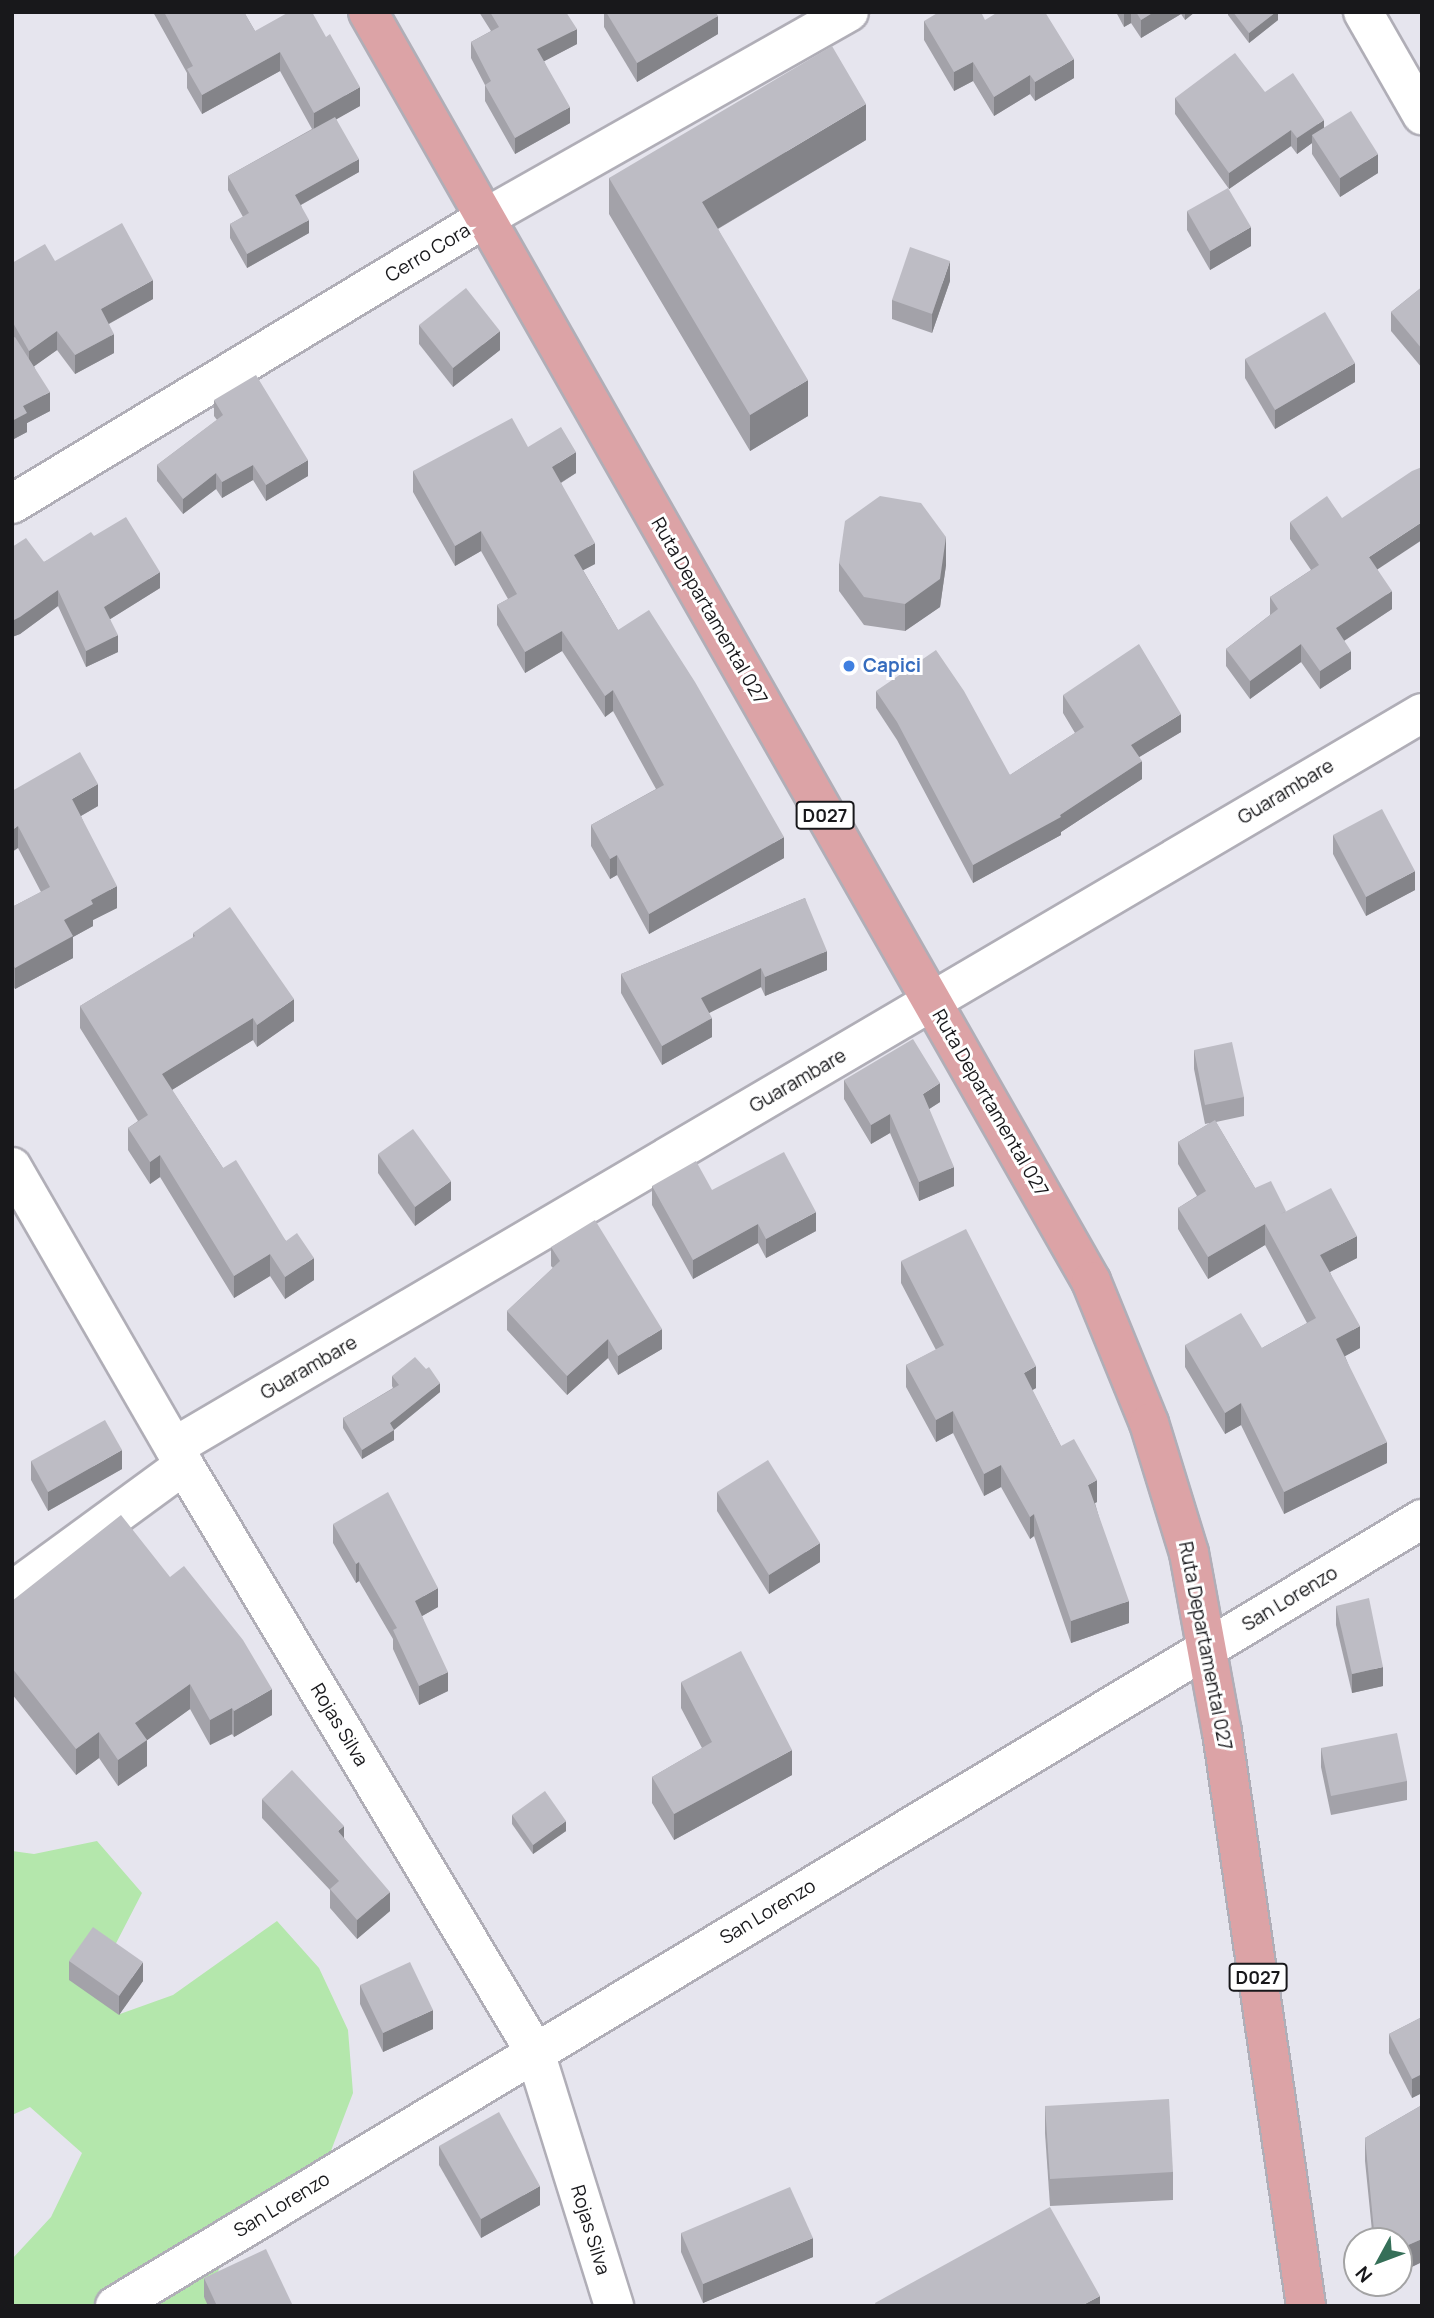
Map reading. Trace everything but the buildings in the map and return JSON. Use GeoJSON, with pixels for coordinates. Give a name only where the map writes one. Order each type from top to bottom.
{"type":"FeatureCollection","features":[{"type":"Feature","properties":{"kind":"main road","name":"Ruta Departamental 027"},"geometry":{"type":"LineString","coordinates":[[368,12],[1091,1281],[1153,1436],[1189,1553],[1208,1648],[1306,2306]]}},
{"type":"Feature","properties":{"kind":"street","name":"Cerro Cora"},"geometry":{"type":"LineString","coordinates":[[12,504],[485,218],[849,12]]}},
{"type":"Feature","properties":{"kind":"street"},"geometry":{"type":"LineString","coordinates":[[1363,12],[1422,115]]}},
{"type":"Feature","properties":{"kind":"street","name":"Guarambare"},"geometry":{"type":"LineString","coordinates":[[12,1591],[179,1456],[932,1002],[1422,713]]}},
{"type":"Feature","properties":{"kind":"street","name":"Rojas Silva"},"geometry":{"type":"LineString","coordinates":[[12,1167],[179,1456],[535,2052],[614,2306]]}},
{"type":"Feature","properties":{"kind":"street","name":"San Lorenzo"},"geometry":{"type":"LineString","coordinates":[[115,2306],[1422,1519]]}},
{"type":"Feature","properties":{"kind":"green space"},"geometry":{"type":"Polygon","coordinates":[[[97,1841],[142,1893],[111,1953],[120,2014],[173,1995],[277,1921],[319,1968],[348,2030],[353,2093],[329,2156],[234,2242],[204,2297],[210,2306],[12,2306],[12,2259],[51,2217],[82,2153],[30,2107],[12,2115],[12,1851],[34,1854],[97,1841]]]}},
{"type":"Feature","properties":{"kind":"place","name":"Capici"},"geometry":{"type":"Point","coordinates":[849,666]}}]}
